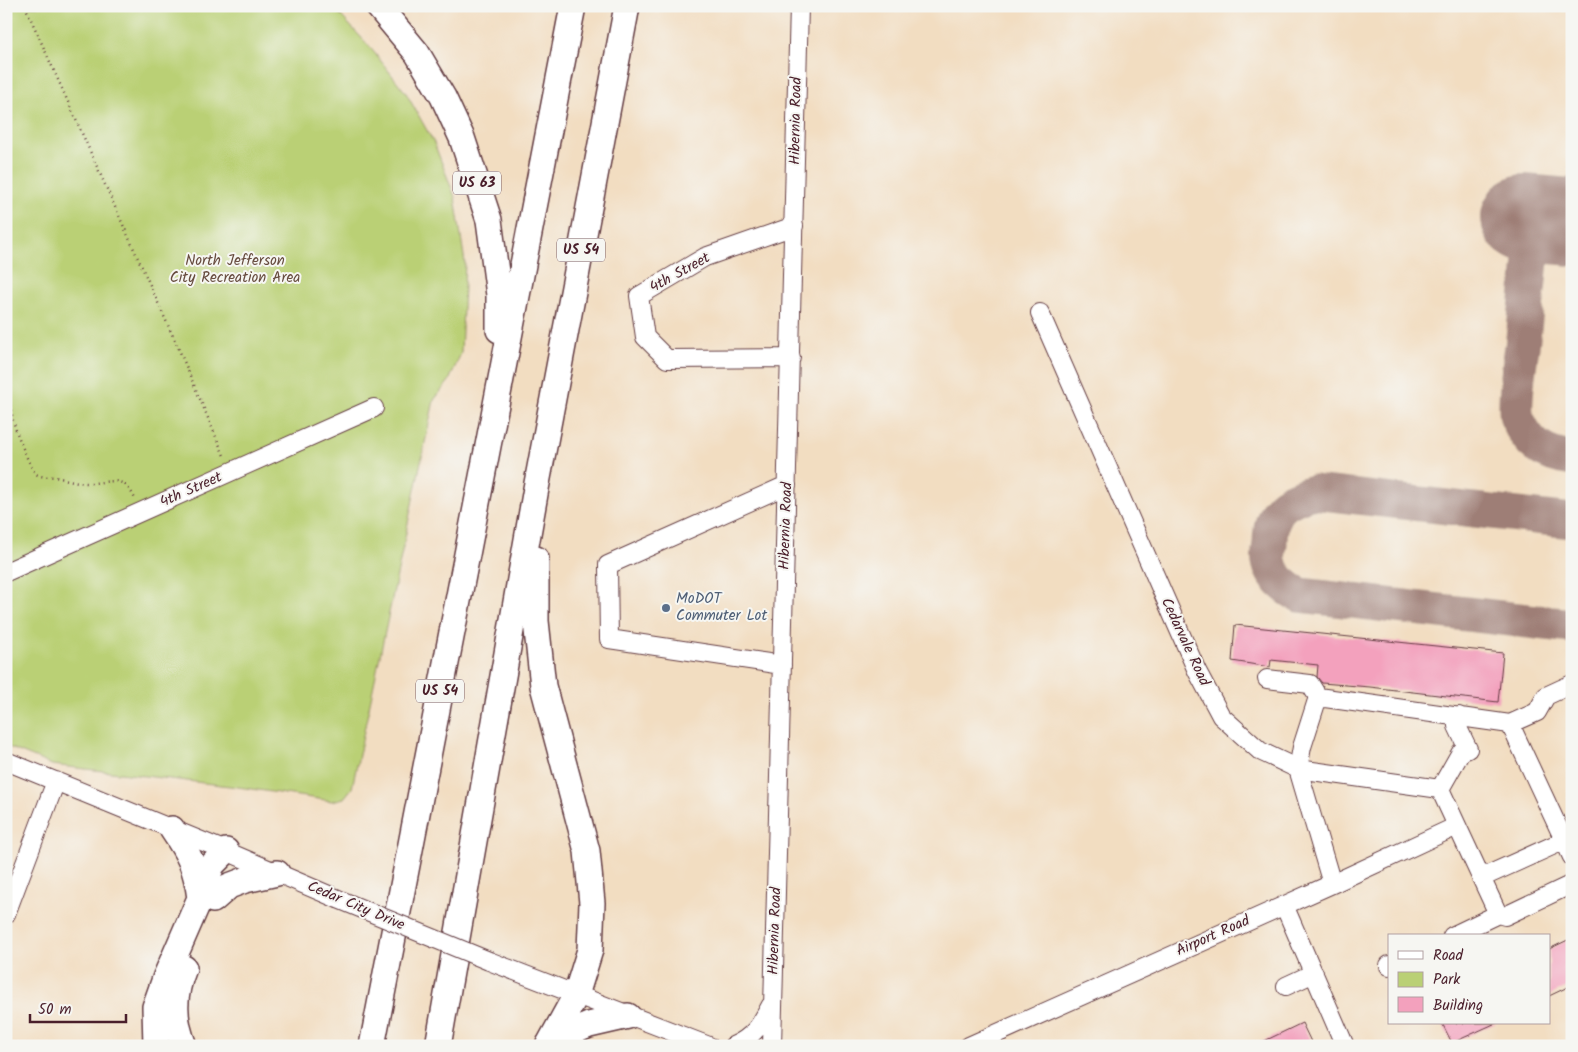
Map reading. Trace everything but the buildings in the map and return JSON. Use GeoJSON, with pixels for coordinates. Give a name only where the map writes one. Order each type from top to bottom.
{"type":"FeatureCollection","features":[{"type":"Feature","properties":{"kind":"highway","name":"US 63"},"geometry":{"type":"LineString","coordinates":[[378,6],[418,53],[443,96],[462,138],[489,220],[499,296],[499,384]]}},
{"type":"Feature","properties":{"kind":"highway","name":"US 54"},"geometry":{"type":"LineString","coordinates":[[372,1046],[573,6]]}},
{"type":"Feature","properties":{"kind":"highway","name":"US 54"},"geometry":{"type":"LineString","coordinates":[[438,1046],[535,494],[628,6]]}},
{"type":"Feature","properties":{"kind":"highway"},"geometry":{"type":"LineString","coordinates":[[535,494],[536,621],[543,686],[587,852],[592,903],[590,950],[576,996],[549,1045]]}},
{"type":"Feature","properties":{"kind":"highway"},"geometry":{"type":"LineString","coordinates":[[172,829],[194,865],[206,899],[179,981],[175,1006],[177,1030],[184,1046]]}},
{"type":"Feature","properties":{"kind":"highway"},"geometry":{"type":"LineString","coordinates":[[156,1046],[155,1007],[166,976],[206,899],[226,868],[226,851]]}},
{"type":"Feature","properties":{"kind":"highway"},"geometry":{"type":"LineString","coordinates":[[206,899],[229,886],[245,880],[278,873]]}},
{"type":"Feature","properties":{"kind":"highway"},"geometry":{"type":"LineString","coordinates":[[358,1046],[381,998]]}},
{"type":"Feature","properties":{"kind":"highway"},"geometry":{"type":"LineString","coordinates":[[549,1045],[589,1025],[628,1016]]}},
{"type":"Feature","properties":{"kind":"street","name":"Hibernia Road"},"geometry":{"type":"LineString","coordinates":[[772,1046],[799,6]]}},
{"type":"Feature","properties":{"kind":"street","name":"4th Street"},"geometry":{"type":"LineString","coordinates":[[790,358],[667,359],[645,338],[639,296],[705,258],[794,226]]}},
{"type":"Feature","properties":{"kind":"street","name":"Cedarvale Road"},"geometry":{"type":"LineString","coordinates":[[1040,313],[1197,671],[1221,716],[1260,751],[1298,769],[1440,789]]}},
{"type":"Feature","properties":{"kind":"street","name":"4th Street"},"geometry":{"type":"LineString","coordinates":[[6,572],[374,408]]}},
{"type":"Feature","properties":{"kind":"street"},"geometry":{"type":"LineString","coordinates":[[782,665],[609,639],[608,565],[787,485]]}},
{"type":"Feature","properties":{"kind":"street"},"geometry":{"type":"LineString","coordinates":[[1267,679],[1310,684],[1318,697],[1302,747],[1298,769],[1332,884]]}},
{"type":"Feature","properties":{"kind":"street"},"geometry":{"type":"LineString","coordinates":[[1318,697],[1510,724],[1537,712],[1546,696],[1572,684]]}},
{"type":"Feature","properties":{"kind":"street"},"geometry":{"type":"LineString","coordinates":[[1459,716],[1457,726],[1468,750],[1461,752],[1440,789],[1498,914]]}},
{"type":"Feature","properties":{"kind":"street"},"geometry":{"type":"LineString","coordinates":[[1510,724],[1568,839],[1572,857]]}},
{"type":"Feature","properties":{"kind":"street","name":"Cedar City Drive"},"geometry":{"type":"LineString","coordinates":[[6,761],[489,961],[709,1046]]}},
{"type":"Feature","properties":{"kind":"street"},"geometry":{"type":"LineString","coordinates":[[6,914],[56,781]]}},
{"type":"Feature","properties":{"kind":"street","name":"Airport Road"},"geometry":{"type":"LineString","coordinates":[[969,1046],[1332,884],[1457,826]]}},
{"type":"Feature","properties":{"kind":"street"},"geometry":{"type":"LineString","coordinates":[[1481,878],[1568,839]]}},
{"type":"Feature","properties":{"kind":"street"},"geometry":{"type":"LineString","coordinates":[[1456,934],[1498,914],[1505,916],[1572,884]]}},
{"type":"Feature","properties":{"kind":"street"},"geometry":{"type":"LineString","coordinates":[[1284,905],[1345,1046]]}},
{"type":"Feature","properties":{"kind":"street"},"geometry":{"type":"LineString","coordinates":[[1286,986],[1314,972]]}},
{"type":"Feature","properties":{"kind":"street"},"geometry":{"type":"LineString","coordinates":[[733,1046],[744,1041],[760,1027],[773,1003]]}},
{"type":"Feature","properties":{"kind":"path"},"geometry":{"type":"LineString","coordinates":[[25,6],[176,343],[231,472]]}},
{"type":"Feature","properties":{"kind":"path"},"geometry":{"type":"LineString","coordinates":[[10,405],[13,422],[36,473],[41,476],[87,483],[114,480],[128,487],[141,512]]}},
{"type":"Feature","properties":{"kind":"path"},"geometry":{"type":"LineString","coordinates":[[6,415],[13,422]]}},
{"type":"Feature","properties":{"kind":"green space","name":"North Jefferson City Recreation Area"},"geometry":{"type":"Polygon","coordinates":[[[6,6],[332,6],[369,46],[406,93],[434,143],[455,197],[465,263],[461,353],[449,381],[434,400],[352,788],[344,798],[332,801],[238,787],[52,765],[6,746],[6,6]]]}},
{"type":"Feature","properties":{"kind":"taxiway"},"geometry":{"type":"LineString","coordinates":[[1535,218],[1526,315],[1517,384],[1516,413],[1526,435],[1538,447],[1553,455],[1572,459]]}},
{"type":"Feature","properties":{"kind":"taxiway"},"geometry":{"type":"LineString","coordinates":[[1572,521],[1313,492],[1291,500],[1278,511],[1272,526],[1269,557],[1273,573],[1285,586],[1300,595],[1572,626]]}},
{"type":"Feature","properties":{"kind":"runway"},"geometry":{"type":"LineString","coordinates":[[1525,218],[1572,222]]}},
{"type":"Feature","properties":{"kind":"place","name":"MoDOT Commuter Lot"},"geometry":{"type":"Point","coordinates":[666,608]}}]}
